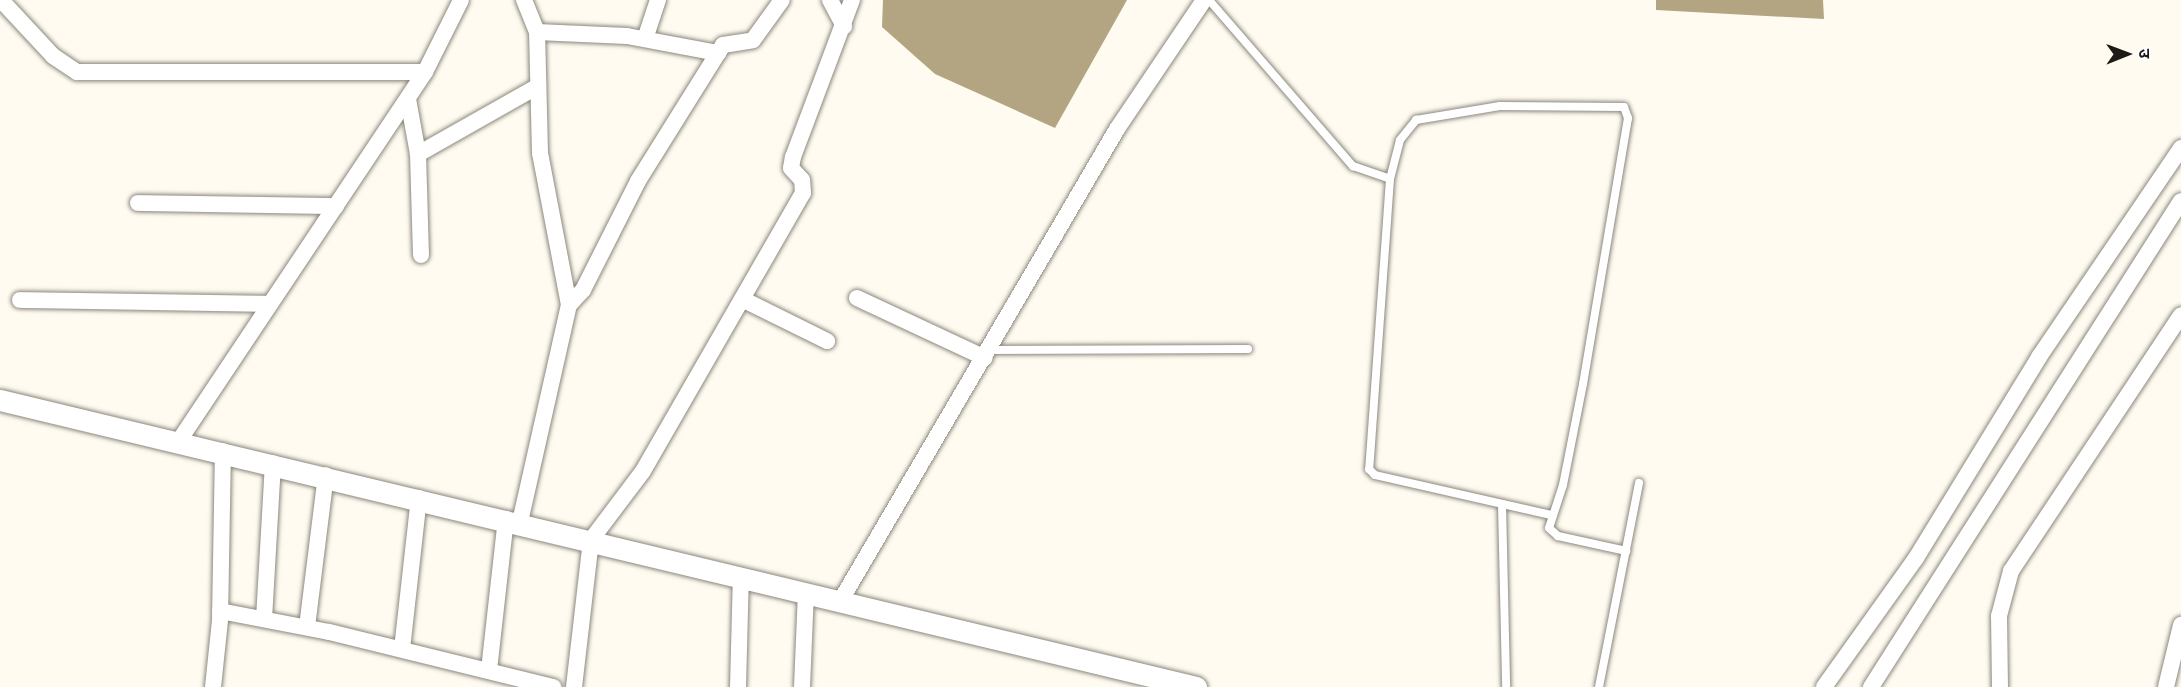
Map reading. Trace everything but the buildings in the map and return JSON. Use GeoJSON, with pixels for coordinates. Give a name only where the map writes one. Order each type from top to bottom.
{"type":"FeatureCollection","features":[{"type":"Feature","properties":{"kind":"street"},"geometry":{"type":"LineString","coordinates":[[1,0],[53,56],[77,72],[425,72]]}},
{"type":"Feature","properties":{"kind":"street"},"geometry":{"type":"LineString","coordinates":[[180,439],[408,99],[425,72],[461,0]]}},
{"type":"Feature","properties":{"kind":"street"},"geometry":{"type":"LineString","coordinates":[[489,670],[513,521],[569,305],[540,153],[537,32],[524,0]]}},
{"type":"Feature","properties":{"kind":"street"},"geometry":{"type":"LineString","coordinates":[[645,39],[658,0]]}},
{"type":"Feature","properties":{"kind":"street"},"geometry":{"type":"LineString","coordinates":[[569,305],[583,290],[638,181],[718,52],[726,43],[753,40],[782,0]]}},
{"type":"Feature","properties":{"kind":"street"},"geometry":{"type":"LineString","coordinates":[[830,0],[844,26]]}},
{"type":"Feature","properties":{"kind":"street"},"geometry":{"type":"LineString","coordinates":[[574,687],[591,540],[643,471],[803,194],[802,180],[791,168],[793,157],[852,0]]}},
{"type":"Feature","properties":{"kind":"street"},"geometry":{"type":"LineString","coordinates":[[841,600],[1117,129],[1206,0]]}},
{"type":"Feature","properties":{"kind":"street"},"geometry":{"type":"LineString","coordinates":[[537,32],[645,39],[718,52]]}},
{"type":"Feature","properties":{"kind":"street"},"geometry":{"type":"LineString","coordinates":[[417,154],[538,86]]}},
{"type":"Feature","properties":{"kind":"street"},"geometry":{"type":"LineString","coordinates":[[408,99],[417,154],[421,255]]}},
{"type":"Feature","properties":{"kind":"street"},"geometry":{"type":"LineString","coordinates":[[1824,687],[1916,558],[2039,357],[2181,148]]}},
{"type":"Feature","properties":{"kind":"street"},"geometry":{"type":"LineString","coordinates":[[1870,687],[2181,201]]}},
{"type":"Feature","properties":{"kind":"street"},"geometry":{"type":"LineString","coordinates":[[138,203],[336,206]]}},
{"type":"Feature","properties":{"kind":"street"},"geometry":{"type":"LineString","coordinates":[[742,298],[827,341]]}},
{"type":"Feature","properties":{"kind":"street"},"geometry":{"type":"LineString","coordinates":[[856,298],[987,354]]}},
{"type":"Feature","properties":{"kind":"street"},"geometry":{"type":"LineString","coordinates":[[20,300],[269,304]]}},
{"type":"Feature","properties":{"kind":"street"},"geometry":{"type":"LineString","coordinates":[[2000,687],[1999,616],[2011,572],[2181,315]]}},
{"type":"Feature","properties":{"kind":"street"},"geometry":{"type":"LineString","coordinates":[[0,400],[180,439],[841,600],[1130,679],[1196,687]]}},
{"type":"Feature","properties":{"kind":"street"},"geometry":{"type":"LineString","coordinates":[[213,687],[220,611],[223,451]]}},
{"type":"Feature","properties":{"kind":"street"},"geometry":{"type":"LineString","coordinates":[[264,619],[273,463]]}},
{"type":"Feature","properties":{"kind":"street"},"geometry":{"type":"LineString","coordinates":[[307,627],[326,475]]}},
{"type":"Feature","properties":{"kind":"street"},"geometry":{"type":"LineString","coordinates":[[402,649],[419,498]]}},
{"type":"Feature","properties":{"kind":"street"},"geometry":{"type":"LineString","coordinates":[[738,687],[741,576]]}},
{"type":"Feature","properties":{"kind":"street"},"geometry":{"type":"LineString","coordinates":[[802,687],[806,592]]}},
{"type":"Feature","properties":{"kind":"street"},"geometry":{"type":"LineString","coordinates":[[220,611],[307,627],[553,687]]}},
{"type":"Feature","properties":{"kind":"street"},"geometry":{"type":"LineString","coordinates":[[2166,687],[2181,625]]}},
{"type":"Feature","properties":{"kind":"lane"},"geometry":{"type":"LineString","coordinates":[[1206,0],[1353,166],[1390,179]]}},
{"type":"Feature","properties":{"kind":"lane"},"geometry":{"type":"LineString","coordinates":[[1551,515],[1375,475],[1370,469],[1390,179],[1400,140],[1416,120],[1500,106],[1618,104],[1627,112],[1583,384],[1563,485],[1548,528],[1558,536],[1626,551]]}},
{"type":"Feature","properties":{"kind":"lane"},"geometry":{"type":"LineString","coordinates":[[987,354],[1248,349]]}},
{"type":"Feature","properties":{"kind":"lane"},"geometry":{"type":"LineString","coordinates":[[1599,687],[1639,483]]}},
{"type":"Feature","properties":{"kind":"lane"},"geometry":{"type":"LineString","coordinates":[[1502,504],[1506,687]]}},
{"type":"Feature","properties":{"kind":"shaded area"},"geometry":{"type":"Polygon","coordinates":[[[883,0],[1127,0],[1055,128],[935,74],[882,27],[883,0]]]}},
{"type":"Feature","properties":{"kind":"shaded area"},"geometry":{"type":"Polygon","coordinates":[[[1656,0],[1823,0],[1824,19],[1656,10],[1656,0]]]}}]}
